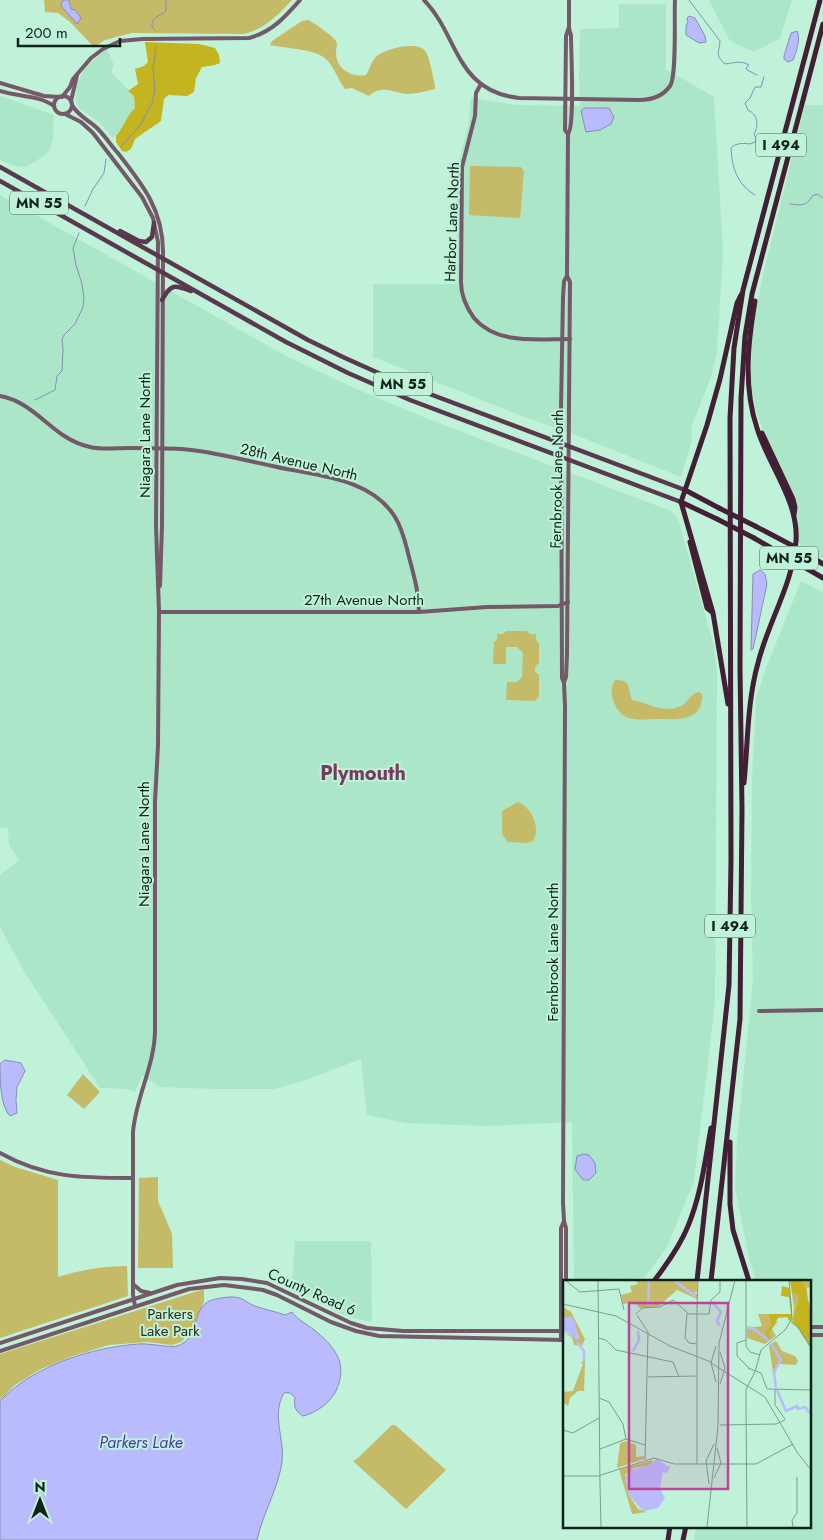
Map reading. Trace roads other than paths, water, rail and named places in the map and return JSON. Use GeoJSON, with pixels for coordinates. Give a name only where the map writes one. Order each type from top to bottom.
{"type":"FeatureCollection","features":[{"type":"Feature","properties":{"kind":"highway","name":"I 494"},"geometry":{"type":"LineString","coordinates":[[697,1280],[729,985],[731,382],[734,348],[743,290],[820,0]]}},
{"type":"Feature","properties":{"kind":"highway","name":"I 494"},"geometry":{"type":"LineString","coordinates":[[711,1280],[740,1019],[742,809],[740,668],[741,398],[745,336],[761,255],[823,24]]}},
{"type":"Feature","properties":{"kind":"highway"},"geometry":{"type":"LineString","coordinates":[[742,809],[750,705],[757,664],[795,562],[794,518],[790,503],[764,450],[756,426],[748,381],[749,345],[761,255]]}},
{"type":"Feature","properties":{"kind":"highway"},"geometry":{"type":"LineString","coordinates":[[731,732],[726,688],[713,613],[681,502],[707,425],[737,303],[743,290]]}},
{"type":"Feature","properties":{"kind":"highway","name":"MN 55"},"geometry":{"type":"LineString","coordinates":[[685,490],[795,547],[823,564]]}},
{"type":"Feature","properties":{"kind":"highway","name":"MN 55"},"geometry":{"type":"LineString","coordinates":[[681,502],[754,538],[823,578]]}},
{"type":"Feature","properties":{"kind":"highway"},"geometry":{"type":"LineString","coordinates":[[731,1112],[730,1204],[733,1230],[749,1280]]}},
{"type":"Feature","properties":{"kind":"highway"},"geometry":{"type":"LineString","coordinates":[[655,1280],[672,1257],[688,1227],[696,1205],[711,1129],[715,1119]]}},
{"type":"Feature","properties":{"kind":"main road","name":"MN 55"},"geometry":{"type":"LineString","coordinates":[[0,167],[308,340],[345,358],[403,384],[685,490]]}},
{"type":"Feature","properties":{"kind":"main road","name":"MN 55"},"geometry":{"type":"LineString","coordinates":[[0,181],[286,342],[348,373],[410,400],[681,502]]}},
{"type":"Feature","properties":{"kind":"main road"},"geometry":{"type":"LineString","coordinates":[[107,227],[144,242],[152,237],[154,223]]}},
{"type":"Feature","properties":{"kind":"main road"},"geometry":{"type":"LineString","coordinates":[[162,300],[168,290],[176,286],[204,296]]}},
{"type":"Feature","properties":{"kind":"street"},"geometry":{"type":"LineString","coordinates":[[54,106],[55,101],[68,91],[73,79],[99,51],[125,40],[238,40],[257,36],[278,24],[300,0]]}},
{"type":"Feature","properties":{"kind":"street"},"geometry":{"type":"LineString","coordinates":[[424,0],[436,16],[464,66],[481,84],[498,93],[516,98],[646,100],[662,94],[671,84],[674,0]]}},
{"type":"Feature","properties":{"kind":"street","name":"Fernbrook Lane North"},"geometry":{"type":"LineString","coordinates":[[564,682],[562,678],[561,604],[561,443],[564,282],[567,276],[568,134],[571,130],[569,0]]}},
{"type":"Feature","properties":{"kind":"street","name":"Fernbrook Lane North"},"geometry":{"type":"LineString","coordinates":[[568,134],[565,130],[565,98],[566,36],[569,27]]}},
{"type":"Feature","properties":{"kind":"street"},"geometry":{"type":"LineString","coordinates":[[0,90],[12,95],[43,100],[54,106],[58,112],[65,114],[70,111],[77,75]]}},
{"type":"Feature","properties":{"kind":"street"},"geometry":{"type":"LineString","coordinates":[[0,83],[44,96],[67,97],[71,103]]}},
{"type":"Feature","properties":{"kind":"street","name":"Harbor Lane North"},"geometry":{"type":"LineString","coordinates":[[481,84],[476,93],[475,116],[462,167],[462,296],[469,312],[476,320],[489,331],[498,335],[516,339],[570,339]]}},
{"type":"Feature","properties":{"kind":"street","name":"Niagara Lane North"},"geometry":{"type":"LineString","coordinates":[[71,103],[76,113],[94,125],[105,136],[151,198],[160,223],[163,240],[162,524],[158,600]]}},
{"type":"Feature","properties":{"kind":"street","name":"Niagara Lane North"},"geometry":{"type":"LineString","coordinates":[[65,114],[81,122],[93,133],[142,197],[151,213],[158,238],[156,526],[159,612],[158,745],[155,802],[155,1032],[153,1057],[133,1123],[132,1178]]}},
{"type":"Feature","properties":{"kind":"street","name":"Fernbrook Lane North"},"geometry":{"type":"LineString","coordinates":[[566,1280],[566,1228],[564,1221],[564,682],[566,677],[568,602],[570,339],[570,282],[567,276]]}},
{"type":"Feature","properties":{"kind":"street","name":"28th Avenue North"},"geometry":{"type":"LineString","coordinates":[[0,396],[14,399],[31,409],[67,439],[90,447],[187,450],[356,485],[374,495],[389,509],[400,527],[417,586],[419,612]]}},
{"type":"Feature","properties":{"kind":"street","name":"27th Avenue North"},"geometry":{"type":"LineString","coordinates":[[159,612],[419,612],[561,604],[568,602]]}},
{"type":"Feature","properties":{"kind":"street"},"geometry":{"type":"LineString","coordinates":[[759,1011],[823,1010]]}},
{"type":"Feature","properties":{"kind":"street"},"geometry":{"type":"LineString","coordinates":[[0,1153],[25,1164],[57,1174],[93,1179],[132,1178],[133,1299],[135,1306]]}},
{"type":"Feature","properties":{"kind":"street","name":"Fernbrook Lane North"},"geometry":{"type":"LineString","coordinates":[[562,1340],[561,1228],[564,1221]]}},
{"type":"Feature","properties":{"kind":"street","name":"County Road 6"},"geometry":{"type":"LineString","coordinates":[[0,1344],[152,1293],[195,1281],[220,1278],[242,1278],[267,1283],[351,1323],[367,1328],[404,1331],[562,1331]]}},
{"type":"Feature","properties":{"kind":"street"},"geometry":{"type":"LineString","coordinates":[[133,1284],[141,1291],[152,1293]]}},
{"type":"Feature","properties":{"kind":"street","name":"County Road 6"},"geometry":{"type":"LineString","coordinates":[[0,1351],[189,1289],[208,1286],[238,1286],[263,1290],[331,1322],[356,1331],[379,1336],[562,1340]]}},
{"type":"Feature","properties":{"kind":"street"},"geometry":{"type":"LineString","coordinates":[[810,1327],[823,1327]]}},
{"type":"Feature","properties":{"kind":"street"},"geometry":{"type":"LineString","coordinates":[[810,1335],[823,1335]]}},
{"type":"Feature","properties":{"kind":"water"},"geometry":{"type":"Polygon","coordinates":[[[63,0],[69,0],[71,9],[75,10],[81,18],[77,24],[62,7],[63,0]]]}},
{"type":"Feature","properties":{"kind":"water"},"geometry":{"type":"Polygon","coordinates":[[[689,16],[695,18],[705,36],[706,42],[699,43],[686,35],[687,18],[689,16]]]}},
{"type":"Feature","properties":{"kind":"water"},"geometry":{"type":"Polygon","coordinates":[[[797,31],[797,50],[793,60],[788,62],[784,59],[784,56],[791,33],[797,31]]]}},
{"type":"Feature","properties":{"kind":"water"},"geometry":{"type":"Polygon","coordinates":[[[584,108],[609,108],[614,117],[611,124],[600,130],[586,132],[581,111],[584,108]]]}},
{"type":"Feature","properties":{"kind":"water"},"geometry":{"type":"Polygon","coordinates":[[[760,570],[765,574],[767,584],[753,649],[751,650],[753,574],[760,570]]]}},
{"type":"Feature","properties":{"kind":"water"},"geometry":{"type":"Polygon","coordinates":[[[5,1060],[21,1063],[25,1071],[17,1087],[17,1113],[10,1116],[2,1099],[0,1064],[5,1060]]]}},
{"type":"Feature","properties":{"kind":"water"},"geometry":{"type":"Polygon","coordinates":[[[589,1155],[595,1163],[596,1173],[589,1180],[583,1180],[575,1169],[577,1156],[589,1155]]]}},
{"type":"Feature","properties":{"kind":"water","name":"Parkers Lake"},"geometry":{"type":"Polygon","coordinates":[[[228,1297],[238,1298],[285,1315],[292,1312],[333,1348],[340,1363],[341,1371],[336,1391],[322,1407],[313,1413],[303,1416],[297,1411],[295,1398],[291,1394],[284,1393],[280,1401],[278,1418],[282,1462],[257,1540],[0,1540],[0,1401],[29,1378],[46,1368],[83,1354],[102,1349],[139,1344],[177,1346],[184,1343],[189,1338],[199,1313],[206,1303],[228,1297]]]}},
{"type":"Feature","properties":{"kind":"waterway"},"geometry":{"type":"LineString","coordinates":[[156,31],[152,27],[152,23],[156,17],[166,11],[166,0]]}},
{"type":"Feature","properties":{"kind":"waterway"},"geometry":{"type":"LineString","coordinates":[[689,0],[720,41],[718,54],[722,61],[725,64],[746,63],[749,65],[746,68],[747,70],[757,75]]}},
{"type":"Feature","properties":{"kind":"waterway"},"geometry":{"type":"LineString","coordinates":[[121,147],[141,124],[152,103],[155,91],[153,69],[156,47]]}},
{"type":"Feature","properties":{"kind":"waterway"},"geometry":{"type":"LineString","coordinates":[[755,195],[740,181],[734,169],[731,148],[737,144],[750,144],[757,141],[754,134],[757,120],[748,110],[745,103],[750,98],[755,87],[761,87],[764,77]]}},
{"type":"Feature","properties":{"kind":"waterway"},"geometry":{"type":"LineString","coordinates":[[85,206],[93,189],[104,173],[106,159]]}},
{"type":"Feature","properties":{"kind":"waterway"},"geometry":{"type":"LineString","coordinates":[[790,204],[805,204],[812,196],[817,194],[823,198]]}},
{"type":"Feature","properties":{"kind":"waterway"},"geometry":{"type":"LineString","coordinates":[[35,400],[55,390],[57,376],[62,371],[62,340],[64,335],[75,324],[83,307],[82,284],[73,248],[79,233]]}},
{"type":"Feature","properties":{"kind":"district","name":"Plymouth"},"geometry":{"type":"Point","coordinates":[363,773]}},
{"type":"Feature","properties":{"kind":"park label","name":"Parkers Lake Park"},"geometry":{"type":"Point","coordinates":[170,1322]}}]}
